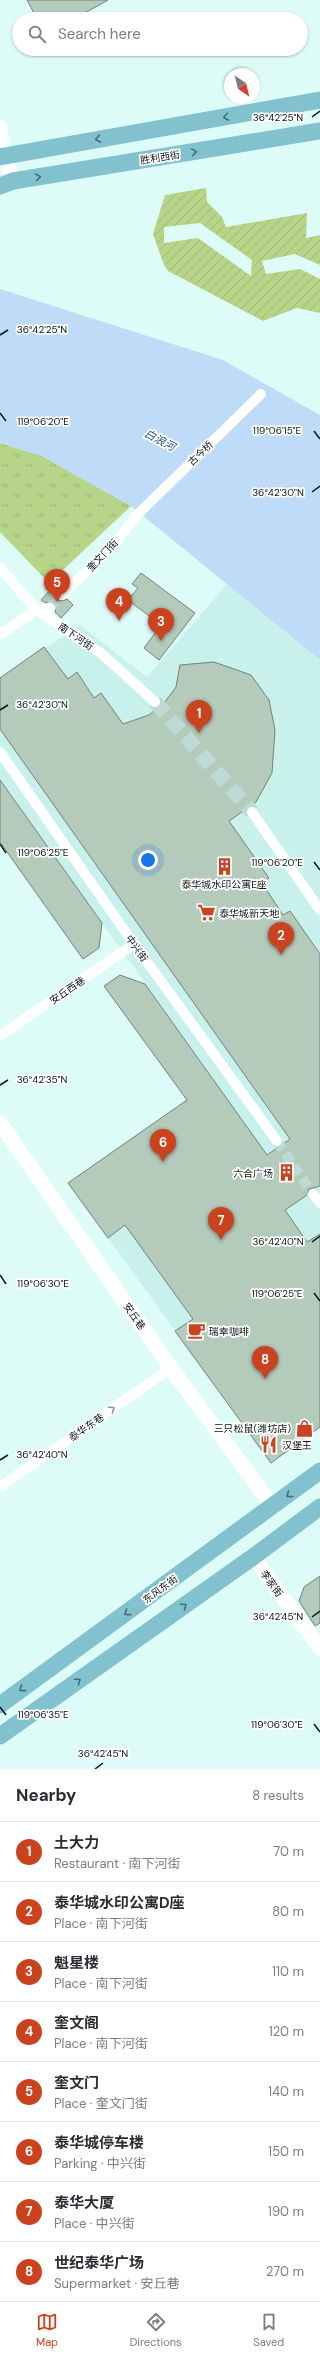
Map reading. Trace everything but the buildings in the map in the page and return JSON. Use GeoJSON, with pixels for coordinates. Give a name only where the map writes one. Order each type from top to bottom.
{"type":"FeatureCollection","features":[{"type":"Feature","properties":{"kind":"main road"},"geometry":{"type":"LineString","coordinates":[[2,156],[320,100]]}},
{"type":"Feature","properties":{"kind":"main road","name":"胜利西街"},"geometry":{"type":"LineString","coordinates":[[6,184],[320,131]]}},
{"type":"Feature","properties":{"kind":"main road","name":"东风东街"},"geometry":{"type":"LineString","coordinates":[[0,1705],[273,1507],[320,1471]]}},
{"type":"Feature","properties":{"kind":"main road"},"geometry":{"type":"LineString","coordinates":[[0,1736],[253,1557],[320,1507]]}},
{"type":"Feature","properties":{"kind":"street"},"geometry":{"type":"LineString","coordinates":[[0,127],[6,184]]}},
{"type":"Feature","properties":{"kind":"street","name":"古今桥"},"geometry":{"type":"LineString","coordinates":[[139,512],[260,394]]}},
{"type":"Feature","properties":{"kind":"street","name":"奎文门街"},"geometry":{"type":"LineString","coordinates":[[62,595],[109,550],[139,512]]}},
{"type":"Feature","properties":{"kind":"street","name":"南下河街"},"geometry":{"type":"LineString","coordinates":[[0,568],[37,610],[102,654],[155,702]]}},
{"type":"Feature","properties":{"kind":"street"},"geometry":{"type":"LineString","coordinates":[[0,634],[37,610],[50,608]]}},
{"type":"Feature","properties":{"kind":"street","name":"中兴街"},"geometry":{"type":"LineString","coordinates":[[0,752],[134,944],[277,1141]]}},
{"type":"Feature","properties":{"kind":"street"},"geometry":{"type":"LineString","coordinates":[[252,812],[320,910]]}},
{"type":"Feature","properties":{"kind":"street","name":"安丘西巷"},"geometry":{"type":"LineString","coordinates":[[0,1036],[134,944]]}},
{"type":"Feature","properties":{"kind":"street","name":"安丘巷"},"geometry":{"type":"LineString","coordinates":[[0,1123],[171,1368],[273,1507]]}},
{"type":"Feature","properties":{"kind":"street"},"geometry":{"type":"LineString","coordinates":[[313,1194],[320,1204]]}},
{"type":"Feature","properties":{"kind":"street","name":"泰华东巷"},"geometry":{"type":"LineString","coordinates":[[0,1487],[171,1368]]}},
{"type":"Feature","properties":{"kind":"street","name":"李家街"},"geometry":{"type":"LineString","coordinates":[[253,1557],[320,1648]]}},
{"type":"Feature","properties":{"kind":"shaded area"},"geometry":{"type":"Polygon","coordinates":[[[227,584],[320,660],[320,1427],[271,1463],[68,1183],[215,1081],[0,780],[0,678],[80,625],[147,677],[227,584]]]}},
{"type":"Feature","properties":{"kind":"green space"},"geometry":{"type":"Polygon","coordinates":[[[206,188],[207,202],[222,217],[226,227],[307,213],[306,238],[320,235],[320,265],[295,254],[262,261],[266,274],[300,269],[320,279],[320,313],[297,308],[263,321],[168,271],[164,265],[153,234],[165,195],[206,188]],[[200,223],[164,227],[164,243],[198,238],[251,276],[252,260],[200,223]]]}},
{"type":"Feature","properties":{"kind":"green space"},"geometry":{"type":"Polygon","coordinates":[[[0,443],[42,456],[131,506],[49,583],[0,532],[0,443]]]}},
{"type":"Feature","properties":{"kind":"water","name":"白浪河"},"geometry":{"type":"Polygon","coordinates":[[[0,289],[223,360],[320,415],[320,660],[131,506],[42,456],[0,443],[0,289]]]}},
{"type":"Feature","properties":{"kind":"tunnel"},"geometry":{"type":"LineString","coordinates":[[50,608],[62,595]]}},
{"type":"Feature","properties":{"kind":"tunnel"},"geometry":{"type":"LineString","coordinates":[[155,702],[252,812]]}},
{"type":"Feature","properties":{"kind":"tunnel"},"geometry":{"type":"LineString","coordinates":[[277,1141],[313,1194]]}},
{"type":"Feature","properties":{"kind":"place","name":"奎文门"},"geometry":{"type":"Point","coordinates":[57,602]}},
{"type":"Feature","properties":{"kind":"place","name":"奎文阁"},"geometry":{"type":"Point","coordinates":[119,621]}},
{"type":"Feature","properties":{"kind":"place","name":"魁星楼"},"geometry":{"type":"Point","coordinates":[161,641]}},
{"type":"Feature","properties":{"kind":"place","name":"土大力"},"geometry":{"type":"Point","coordinates":[199,733]}},
{"type":"Feature","properties":{"kind":"place","name":"泰华城水印公寓E座"},"geometry":{"type":"Point","coordinates":[224,867]}},
{"type":"Feature","properties":{"kind":"place","name":"泰华城新天地"},"geometry":{"type":"Point","coordinates":[206,913]}},
{"type":"Feature","properties":{"kind":"place","name":"泰华城水印公寓D座"},"geometry":{"type":"Point","coordinates":[281,955]}},
{"type":"Feature","properties":{"kind":"place","name":"泰华城停车楼"},"geometry":{"type":"Point","coordinates":[163,1162]}},
{"type":"Feature","properties":{"kind":"place","name":"六合广场"},"geometry":{"type":"Point","coordinates":[286,1173]}},
{"type":"Feature","properties":{"kind":"place","name":"泰华大厦"},"geometry":{"type":"Point","coordinates":[221,1240]}},
{"type":"Feature","properties":{"kind":"place","name":"瑞幸咖啡"},"geometry":{"type":"Point","coordinates":[196,1331]}},
{"type":"Feature","properties":{"kind":"place","name":"世纪泰华广场"},"geometry":{"type":"Point","coordinates":[265,1379]}},
{"type":"Feature","properties":{"kind":"place","name":"三只松鼠(潍坊店)"},"geometry":{"type":"Point","coordinates":[304,1428]}},
{"type":"Feature","properties":{"kind":"place","name":"汉堡王"},"geometry":{"type":"Point","coordinates":[269,1445]}}]}
